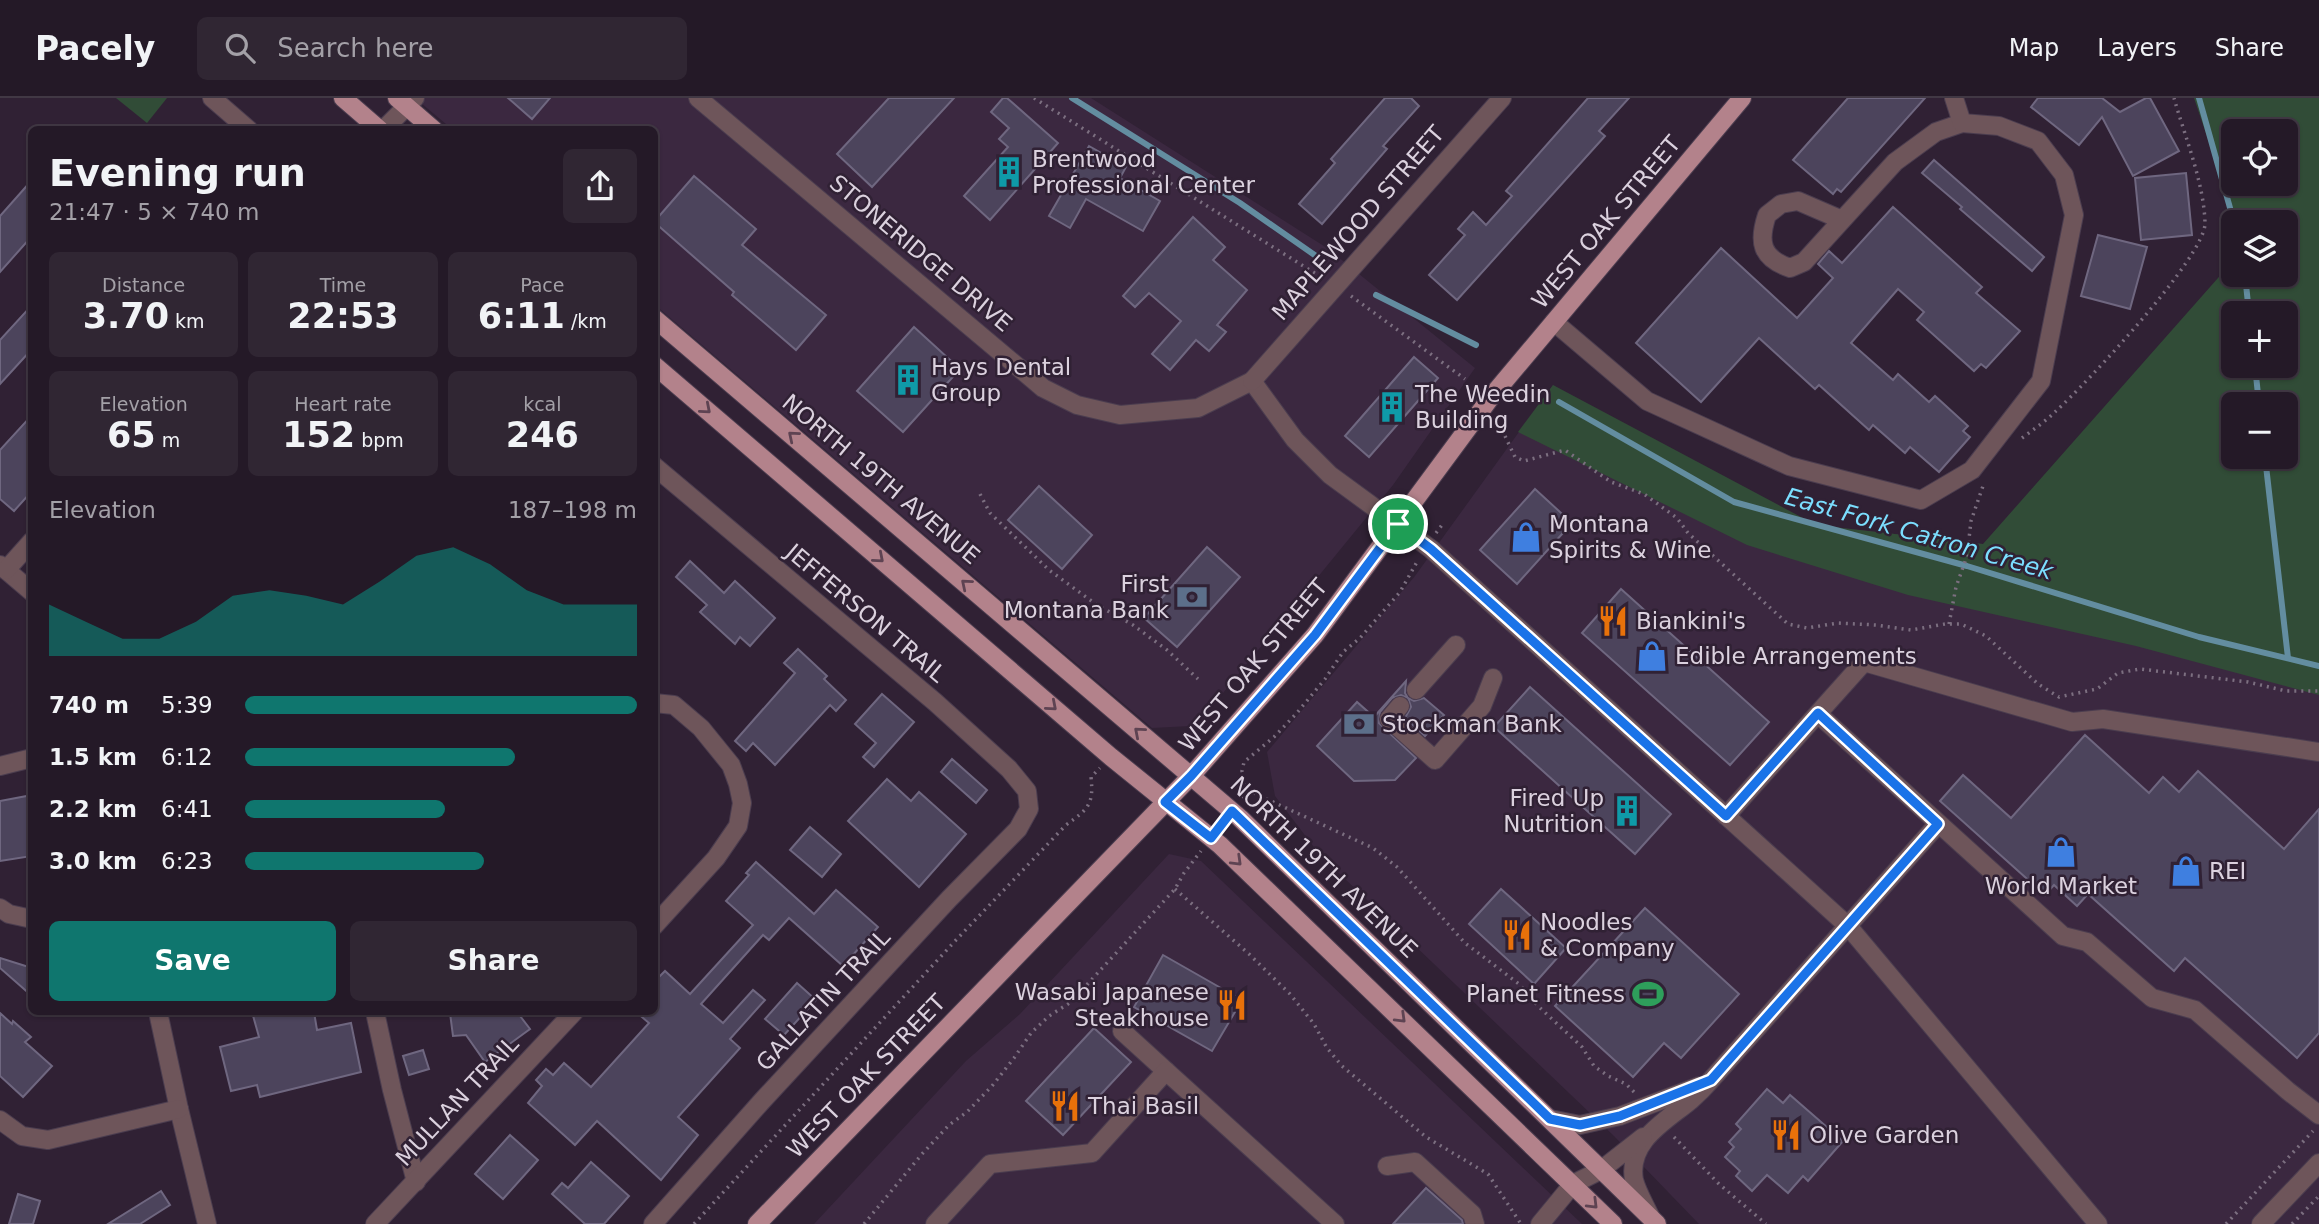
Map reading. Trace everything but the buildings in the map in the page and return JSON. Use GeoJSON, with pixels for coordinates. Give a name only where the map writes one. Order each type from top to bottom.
{"type":"FeatureCollection","features":[{"type":"Feature","properties":{"kind":"main road"},"geometry":{"type":"LineString","coordinates":[[343,98],[377,126]]}},
{"type":"Feature","properties":{"kind":"main road","name":"WEST OAK STREET"},"geometry":{"type":"LineString","coordinates":[[757,1224],[1191,776],[1315,635],[1491,397],[1742,98]]}},
{"type":"Feature","properties":{"kind":"main road"},"geometry":{"type":"LineString","coordinates":[[406,101],[430,126]]}},
{"type":"Feature","properties":{"kind":"main road","name":"NORTH 19TH AVENUE"},"geometry":{"type":"LineString","coordinates":[[658,321],[1232,811],[1654,1221]]}},
{"type":"Feature","properties":{"kind":"main road"},"geometry":{"type":"LineString","coordinates":[[658,368],[1111,757],[1211,838],[1613,1224]]}},
{"type":"Feature","properties":{"kind":"street"},"geometry":{"type":"LineString","coordinates":[[212,98],[244,126]]}},
{"type":"Feature","properties":{"kind":"street","name":"STONERIDGE DRIVE"},"geometry":{"type":"LineString","coordinates":[[698,98],[1043,388],[1064,399],[1077,405],[1121,415],[1169,411],[1198,408],[1252,381]]}},
{"type":"Feature","properties":{"kind":"street","name":"MAPLEWOOD STREET"},"geometry":{"type":"LineString","coordinates":[[1252,381],[1502,98]]}},
{"type":"Feature","properties":{"kind":"street"},"geometry":{"type":"LineString","coordinates":[[1954,98],[1962,123]]}},
{"type":"Feature","properties":{"kind":"street"},"geometry":{"type":"LineString","coordinates":[[385,126],[406,101]]}},
{"type":"Feature","properties":{"kind":"street"},"geometry":{"type":"LineString","coordinates":[[1554,322],[1647,401],[1789,466],[1921,500],[1972,470],[2041,381],[2074,215],[2064,175],[2038,141],[1999,126],[1962,123],[1936,132],[1895,162],[1804,262],[1790,268],[1778,264],[1768,255],[1761,243],[1767,215],[1781,204],[1798,201],[1842,220]]}},
{"type":"Feature","properties":{"kind":"street"},"geometry":{"type":"LineString","coordinates":[[1252,381],[1295,440],[1330,475],[1431,549],[1848,926],[2098,1224]]}},
{"type":"Feature","properties":{"kind":"street","name":"JEFFERSON TRAIL"},"geometry":{"type":"LineString","coordinates":[[658,469],[935,702],[1009,769],[1027,792],[1029,809]]}},
{"type":"Feature","properties":{"kind":"street"},"geometry":{"type":"LineString","coordinates":[[28,545],[3,567],[28,589]]}},
{"type":"Feature","properties":{"kind":"street"},"geometry":{"type":"LineString","coordinates":[[1416,690],[1456,645]]}},
{"type":"Feature","properties":{"kind":"street"},"geometry":{"type":"LineString","coordinates":[[1726,816],[1864,662],[2073,722],[2103,719],[2319,752]]}},
{"type":"Feature","properties":{"kind":"street"},"geometry":{"type":"LineString","coordinates":[[1400,706],[1389,719],[1435,760],[1482,706],[1493,678]]}},
{"type":"Feature","properties":{"kind":"street"},"geometry":{"type":"LineString","coordinates":[[658,703],[674,705],[701,728],[731,765],[742,803],[738,826],[716,858],[658,922]]}},
{"type":"Feature","properties":{"kind":"street"},"geometry":{"type":"LineString","coordinates":[[1818,713],[2063,936],[2087,942],[2152,998],[2194,1010],[2319,1115]]}},
{"type":"Feature","properties":{"kind":"street"},"geometry":{"type":"LineString","coordinates":[[0,765],[28,759]]}},
{"type":"Feature","properties":{"kind":"street","name":"GALLATIN TRAIL"},"geometry":{"type":"LineString","coordinates":[[653,1224],[762,1101],[949,899],[1018,829],[1029,809]]}},
{"type":"Feature","properties":{"kind":"street"},"geometry":{"type":"LineString","coordinates":[[1540,1224],[1573,1184],[1601,1170],[1692,1099],[1711,1080],[1938,824]]}},
{"type":"Feature","properties":{"kind":"street"},"geometry":{"type":"LineString","coordinates":[[0,908],[9,914],[28,918]]}},
{"type":"Feature","properties":{"kind":"street"},"geometry":{"type":"LineString","coordinates":[[159,1015],[178,1109],[207,1224]]}},
{"type":"Feature","properties":{"kind":"street"},"geometry":{"type":"LineString","coordinates":[[376,1015],[416,1182]]}},
{"type":"Feature","properties":{"kind":"street","name":"MULLAN TRAIL"},"geometry":{"type":"LineString","coordinates":[[375,1224],[572,1015]]}},
{"type":"Feature","properties":{"kind":"street"},"geometry":{"type":"LineString","coordinates":[[1122,1031],[1335,1224]]}},
{"type":"Feature","properties":{"kind":"street"},"geometry":{"type":"LineString","coordinates":[[935,1224],[990,1164],[1092,1153],[1166,1071]]}},
{"type":"Feature","properties":{"kind":"street"},"geometry":{"type":"LineString","coordinates":[[1550,1119],[1580,1125],[1620,1116],[1711,1080]]}},
{"type":"Feature","properties":{"kind":"street"},"geometry":{"type":"LineString","coordinates":[[0,1120],[22,1136],[48,1140],[178,1109]]}},
{"type":"Feature","properties":{"kind":"street"},"geometry":{"type":"LineString","coordinates":[[1654,1221],[1634,1182],[1633,1162],[1638,1148],[1658,1125]]}},
{"type":"Feature","properties":{"kind":"street"},"geometry":{"type":"LineString","coordinates":[[1387,1166],[1415,1161],[1472,1214],[1475,1224]]}},
{"type":"Feature","properties":{"kind":"street"},"geometry":{"type":"LineString","coordinates":[[2261,1224],[2319,1163]]}},
{"type":"Feature","properties":{"kind":"path"},"geometry":{"type":"LineString","coordinates":[[1034,98],[1336,285],[1465,379]]}},
{"type":"Feature","properties":{"kind":"path"},"geometry":{"type":"LineString","coordinates":[[2015,443],[2055,412],[2103,365],[2197,248],[2206,226],[2198,180],[2174,98]]}},
{"type":"Feature","properties":{"kind":"path"},"geometry":{"type":"LineString","coordinates":[[1505,436],[1515,457],[1524,461],[1565,450],[1611,482],[1644,494],[1676,518],[1688,533],[1788,624],[1807,628],[1838,623],[1911,630],[1961,624],[1986,636],[2038,684],[2059,697],[2097,688],[2118,673],[2140,669],[2248,682],[2286,691],[2319,691]]}},
{"type":"Feature","properties":{"kind":"path"},"geometry":{"type":"LineString","coordinates":[[1949,624],[1959,578],[1967,556],[1970,521],[1988,474]]}},
{"type":"Feature","properties":{"kind":"path"},"geometry":{"type":"LineString","coordinates":[[980,494],[990,513],[1049,570],[1097,605],[1133,625],[1167,650],[1198,679]]}},
{"type":"Feature","properties":{"kind":"path"},"geometry":{"type":"LineString","coordinates":[[1247,790],[1242,771],[1244,762],[1296,714],[1325,680],[1343,652],[1360,638],[1400,592],[1409,572]]}},
{"type":"Feature","properties":{"kind":"path"},"geometry":{"type":"LineString","coordinates":[[695,1224],[956,940],[1066,825],[1084,812],[1093,796],[1091,777],[1111,757]]}},
{"type":"Feature","properties":{"kind":"path"},"geometry":{"type":"LineString","coordinates":[[1232,811],[1247,790]]}},
{"type":"Feature","properties":{"kind":"path"},"geometry":{"type":"LineString","coordinates":[[1247,790],[1343,833],[1397,867],[1465,943],[1519,984],[1546,1014],[1582,1047],[1594,1066],[1626,1084],[1648,1106]]}},
{"type":"Feature","properties":{"kind":"path"},"geometry":{"type":"LineString","coordinates":[[864,1224],[949,1125],[967,1112],[992,1086],[1031,1033],[1049,1016],[1071,1002],[1175,889],[1211,838]]}},
{"type":"Feature","properties":{"kind":"path"},"geometry":{"type":"LineString","coordinates":[[1175,889],[1290,994],[1342,1066],[1426,1137],[1488,1174],[1521,1224]]}},
{"type":"Feature","properties":{"kind":"path"},"geometry":{"type":"LineString","coordinates":[[1658,1125],[1766,1224]]}},
{"type":"Feature","properties":{"kind":"path"},"geometry":{"type":"LineString","coordinates":[[2226,1224],[2319,1125]]}},
{"type":"Feature","properties":{"kind":"path"},"geometry":{"type":"LineString","coordinates":[[2292,1224],[2319,1196]]}},
{"type":"Feature","properties":{"kind":"shaded area"},"geometry":{"type":"Polygon","coordinates":[[[415,98],[1091,98],[1327,248],[1475,368],[1393,485],[1214,704],[1190,726],[1152,728],[658,308],[658,126],[448,126],[415,98]]]}},
{"type":"Feature","properties":{"kind":"shaded area"},"geometry":{"type":"Polygon","coordinates":[[[1553,385],[1642,438],[1816,525],[1983,544],[2319,688],[2319,1224],[1699,1224],[1614,1136],[1320,855],[1275,796],[1267,752],[1415,576],[1553,385]]]}},
{"type":"Feature","properties":{"kind":"shaded area"},"geometry":{"type":"Polygon","coordinates":[[[1169,854],[1201,861],[1582,1224],[814,1224],[966,1061],[1020,1014],[1169,854]]]}},
{"type":"Feature","properties":{"kind":"green space"},"geometry":{"type":"Polygon","coordinates":[[[116,98],[167,98],[147,123],[116,98]]]}},
{"type":"Feature","properties":{"kind":"green space"},"geometry":{"type":"Polygon","coordinates":[[[2194,98],[2319,98],[2319,695],[2136,646],[1908,595],[1747,545],[1518,432],[1553,385],[1816,525],[1983,544],[2221,275],[2221,287],[2298,287],[2298,210],[2232,210],[2227,196],[2298,196],[2298,119],[2221,119],[2221,178],[2194,98]]]}},
{"type":"Feature","properties":{"kind":"waterway","name":"East Fork Catron Creek"},"geometry":{"type":"LineString","coordinates":[[1072,98],[1240,203],[1316,256]]}},
{"type":"Feature","properties":{"kind":"waterway"},"geometry":{"type":"LineString","coordinates":[[2199,98],[2231,210]]}},
{"type":"Feature","properties":{"kind":"waterway"},"geometry":{"type":"LineString","coordinates":[[2246,287],[2248,301]]}},
{"type":"Feature","properties":{"kind":"waterway","name":"East Fork Catron Creek"},"geometry":{"type":"LineString","coordinates":[[1376,295],[1476,345]]}},
{"type":"Feature","properties":{"kind":"waterway"},"geometry":{"type":"LineString","coordinates":[[2256,378],[2258,392]]}},
{"type":"Feature","properties":{"kind":"waterway","name":"East Fork Catron Creek"},"geometry":{"type":"LineString","coordinates":[[1559,402],[1734,502],[1967,566],[2199,637],[2319,666]]}},
{"type":"Feature","properties":{"kind":"waterway"},"geometry":{"type":"LineString","coordinates":[[2266,469],[2288,658]]}},
{"type":"Feature","properties":{"kind":"place","name":"Brentwood Professional Center"},"geometry":{"type":"Point","coordinates":[1009,172]}},
{"type":"Feature","properties":{"kind":"place","name":"Hays Dental Group"},"geometry":{"type":"Point","coordinates":[908,380]}},
{"type":"Feature","properties":{"kind":"place","name":"The Weedin Building"},"geometry":{"type":"Point","coordinates":[1392,407]}},
{"type":"Feature","properties":{"kind":"place","name":"Montana Spirits & Wine"},"geometry":{"type":"Point","coordinates":[1526,537]}},
{"type":"Feature","properties":{"kind":"place","name":"First Montana Bank"},"geometry":{"type":"Point","coordinates":[1192,597]}},
{"type":"Feature","properties":{"kind":"place","name":"Biankini's"},"geometry":{"type":"Point","coordinates":[1613,621]}},
{"type":"Feature","properties":{"kind":"place","name":"Edible Arrangements"},"geometry":{"type":"Point","coordinates":[1652,656]}},
{"type":"Feature","properties":{"kind":"place","name":"Stockman Bank"},"geometry":{"type":"Point","coordinates":[1359,724]}},
{"type":"Feature","properties":{"kind":"place","name":"Fired Up Nutrition"},"geometry":{"type":"Point","coordinates":[1627,811]}},
{"type":"Feature","properties":{"kind":"place","name":"World Market"},"geometry":{"type":"Point","coordinates":[2061,852]}},
{"type":"Feature","properties":{"kind":"place","name":"REI"},"geometry":{"type":"Point","coordinates":[2186,871]}},
{"type":"Feature","properties":{"kind":"place","name":"Noodles & Company"},"geometry":{"type":"Point","coordinates":[1517,935]}},
{"type":"Feature","properties":{"kind":"place","name":"Planet Fitness"},"geometry":{"type":"Point","coordinates":[1648,994]}},
{"type":"Feature","properties":{"kind":"place","name":"Wasabi Japanese Steakhouse"},"geometry":{"type":"Point","coordinates":[1232,1005]}},
{"type":"Feature","properties":{"kind":"place","name":"Thai Basil"},"geometry":{"type":"Point","coordinates":[1065,1106]}},
{"type":"Feature","properties":{"kind":"place","name":"Olive Garden"},"geometry":{"type":"Point","coordinates":[1786,1135]}},
{"type":"Feature","properties":{"kind":"route"},"geometry":{"type":"LineString","coordinates":[[1398,524],[1431,549],[1726,816],[1818,713],[1938,824],[1711,1080],[1620,1116],[1580,1125],[1550,1119],[1232,811],[1211,838],[1165,802],[1315,635],[1398,524]]}}]}
